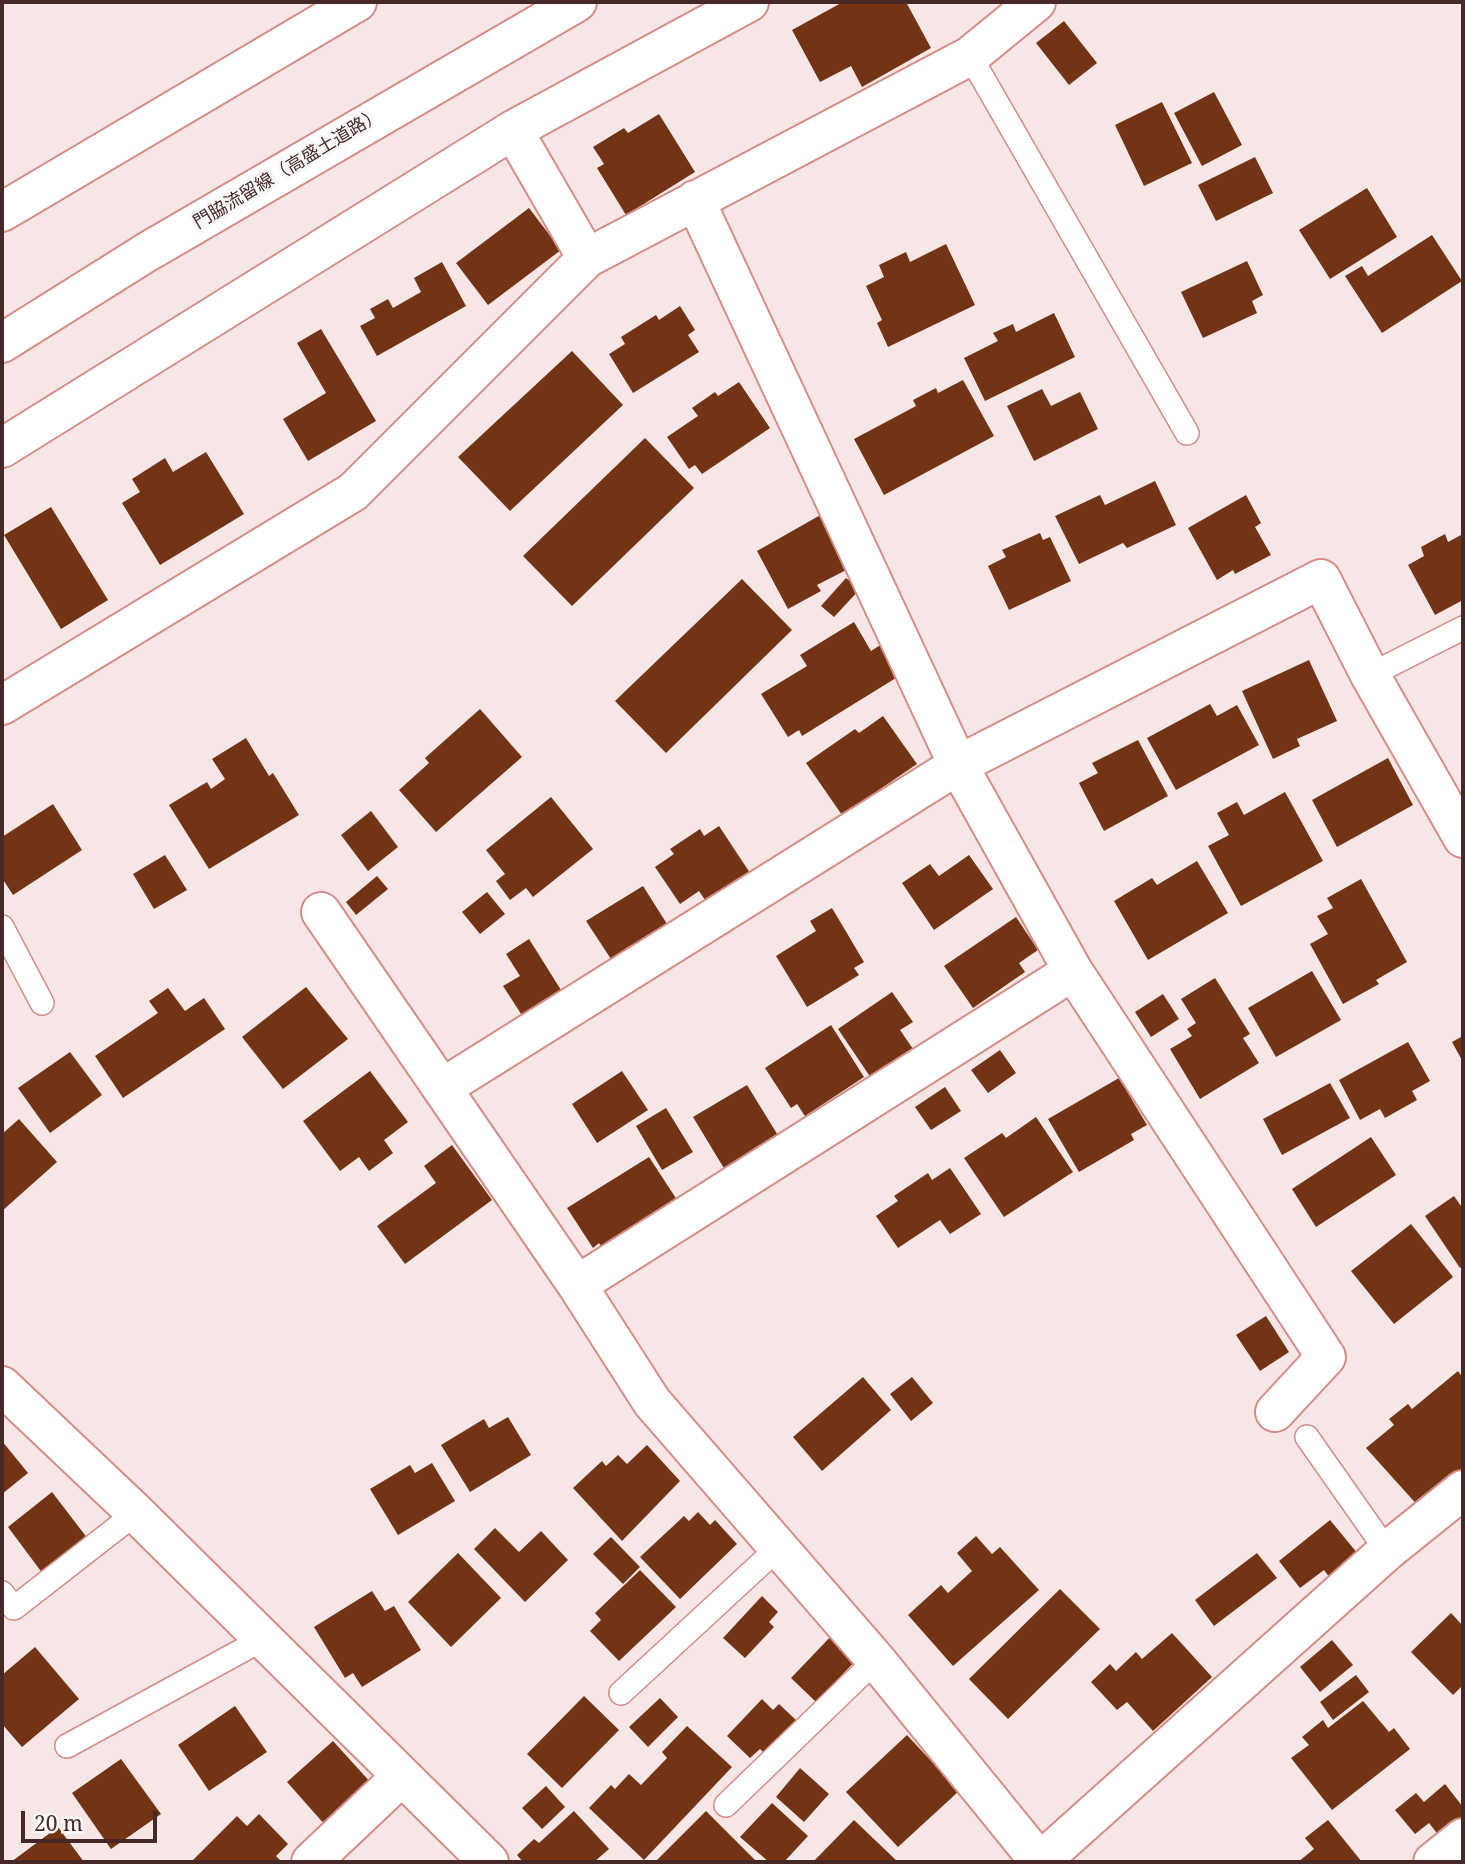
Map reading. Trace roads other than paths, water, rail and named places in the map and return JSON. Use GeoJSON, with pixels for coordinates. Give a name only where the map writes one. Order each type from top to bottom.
{"type":"FeatureCollection","features":[{"type":"Feature","properties":{"kind":"street"},"geometry":{"type":"LineString","coordinates":[[2,212],[357,2]]}},
{"type":"Feature","properties":{"kind":"street","name":"門脇流留線（高盛土道路）"},"geometry":{"type":"LineString","coordinates":[[2,343],[159,245],[577,2]]}},
{"type":"Feature","properties":{"kind":"street"},"geometry":{"type":"LineString","coordinates":[[2,447],[513,130],[749,2]]}},
{"type":"Feature","properties":{"kind":"street"},"geometry":{"type":"LineString","coordinates":[[2,705],[353,492],[587,258],[970,56],[1036,2]]}},
{"type":"Feature","properties":{"kind":"street"},"geometry":{"type":"LineString","coordinates":[[513,130],[587,258]]}},
{"type":"Feature","properties":{"kind":"street"},"geometry":{"type":"LineString","coordinates":[[695,200],[958,765],[1073,971],[1326,1357],[1275,1412]]}},
{"type":"Feature","properties":{"kind":"street"},"geometry":{"type":"LineString","coordinates":[[442,1088],[958,765],[1321,579],[1370,675],[1463,838]]}},
{"type":"Feature","properties":{"kind":"street"},"geometry":{"type":"LineString","coordinates":[[321,912],[577,1285],[652,1402],[876,1660],[1040,1862],[1387,1551],[1463,1490]]}},
{"type":"Feature","properties":{"kind":"street"},"geometry":{"type":"LineString","coordinates":[[577,1285],[1073,971]]}},
{"type":"Feature","properties":{"kind":"street"},"geometry":{"type":"LineString","coordinates":[[2,1386],[136,1513],[489,1862]]}},
{"type":"Feature","properties":{"kind":"street"},"geometry":{"type":"LineString","coordinates":[[311,1862],[402,1776]]}},
{"type":"Feature","properties":{"kind":"street"},"geometry":{"type":"LineString","coordinates":[[1433,1862],[1463,1838]]}},
{"type":"Feature","properties":{"kind":"lane"},"geometry":{"type":"LineString","coordinates":[[970,56],[1187,433]]}},
{"type":"Feature","properties":{"kind":"lane"},"geometry":{"type":"LineString","coordinates":[[1370,675],[1463,628]]}},
{"type":"Feature","properties":{"kind":"lane"},"geometry":{"type":"LineString","coordinates":[[2,927],[42,1003]]}},
{"type":"Feature","properties":{"kind":"lane"},"geometry":{"type":"LineString","coordinates":[[1307,1437],[1387,1551]]}},
{"type":"Feature","properties":{"kind":"lane"},"geometry":{"type":"LineString","coordinates":[[2,1593],[13,1608],[136,1513]]}},
{"type":"Feature","properties":{"kind":"lane"},"geometry":{"type":"LineString","coordinates":[[621,1693],[778,1548]]}},
{"type":"Feature","properties":{"kind":"lane"},"geometry":{"type":"LineString","coordinates":[[67,1746],[263,1639]]}},
{"type":"Feature","properties":{"kind":"lane"},"geometry":{"type":"LineString","coordinates":[[726,1805],[876,1660]]}}]}
